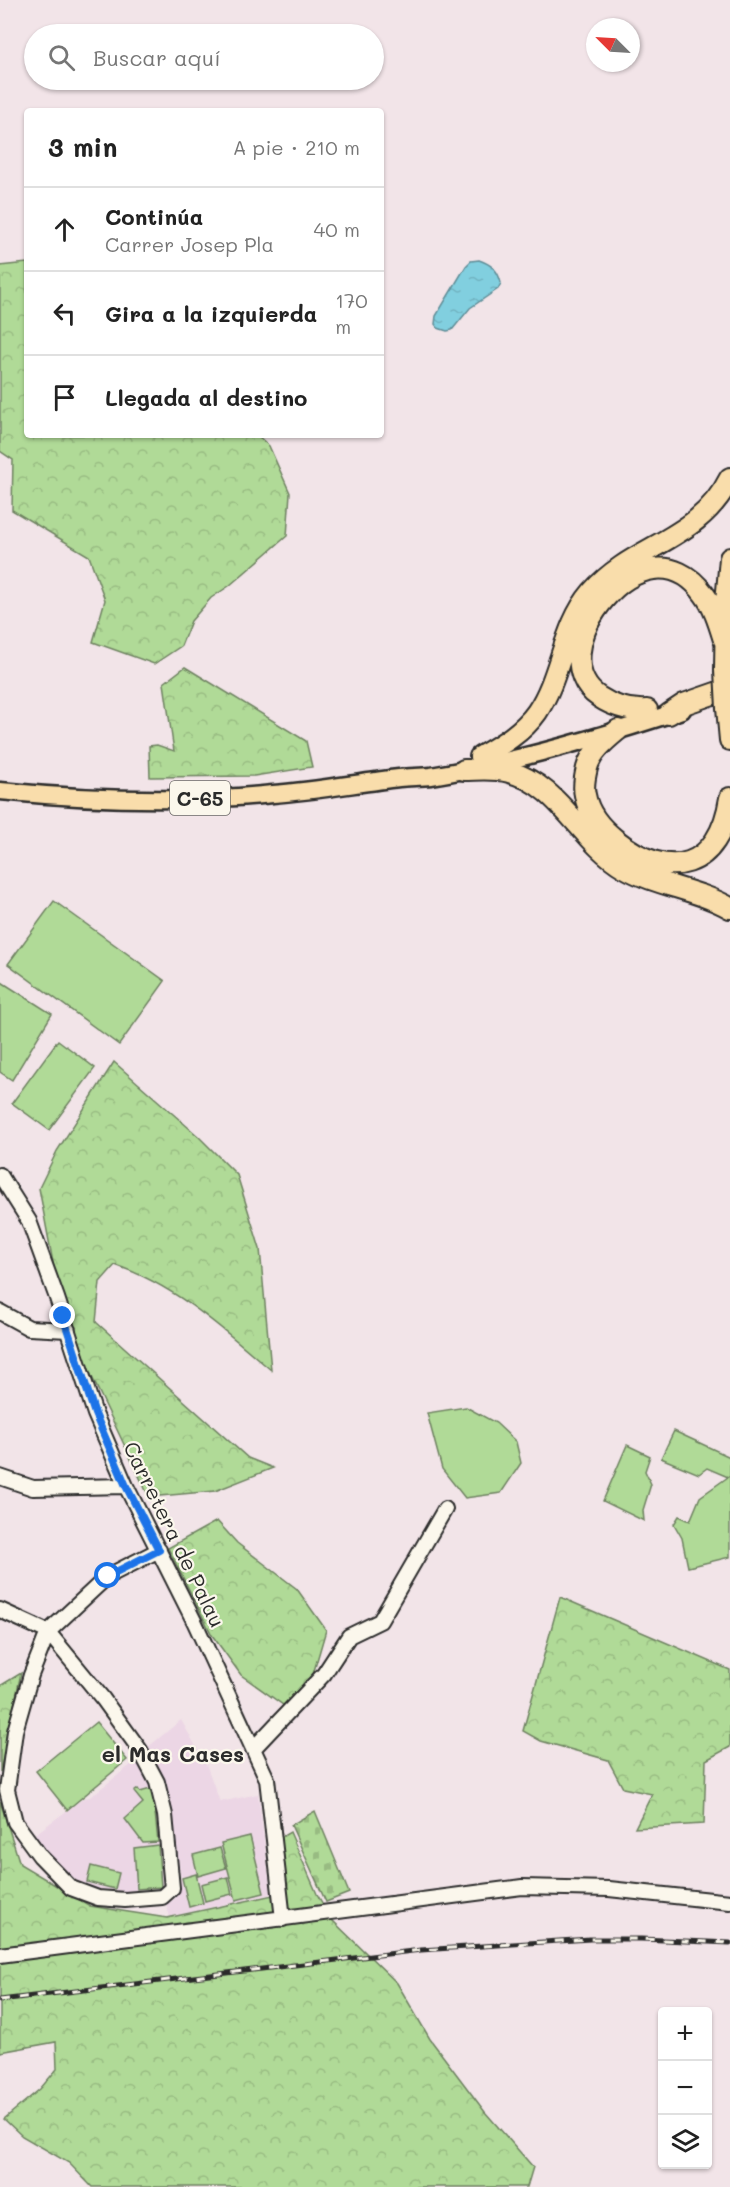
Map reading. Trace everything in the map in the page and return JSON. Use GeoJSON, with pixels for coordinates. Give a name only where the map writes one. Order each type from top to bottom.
{"type":"FeatureCollection","features":[{"type":"Feature","properties":{"kind":"highway"},"geometry":{"type":"LineString","coordinates":[[480,757],[513,737],[538,711],[553,677],[569,630],[590,594],[604,579],[681,533],[702,516],[716,501],[730,478]]}},
{"type":"Feature","properties":{"kind":"highway"},"geometry":{"type":"LineString","coordinates":[[730,558],[724,639],[730,740]]}},
{"type":"Feature","properties":{"kind":"highway"},"geometry":{"type":"LineString","coordinates":[[647,710],[612,705],[596,694],[582,671],[580,654],[584,633],[600,603],[615,587],[628,577],[640,572],[666,569],[678,572],[704,592],[713,608],[724,639]]}},
{"type":"Feature","properties":{"kind":"highway"},"geometry":{"type":"LineString","coordinates":[[669,714],[728,680]]}},
{"type":"Feature","properties":{"kind":"highway"},"geometry":{"type":"LineString","coordinates":[[618,730],[594,753],[587,766],[585,795],[589,807],[603,827],[623,845],[639,855],[656,862],[672,864],[686,863],[703,855],[718,839],[724,825],[730,798]]}},
{"type":"Feature","properties":{"kind":"highway"},"geometry":{"type":"LineString","coordinates":[[464,770],[509,771],[524,777],[549,794],[609,858],[645,877],[697,893],[730,908]]}},
{"type":"Feature","properties":{"kind":"main road","name":"C-65"},"geometry":{"type":"LineString","coordinates":[[400,778],[647,710],[728,680]]}},
{"type":"Feature","properties":{"kind":"main road","name":"C-65"},"geometry":{"type":"LineString","coordinates":[[0,791],[93,798],[164,799],[231,797],[318,790],[464,770],[536,753],[669,714],[728,701]]}},
{"type":"Feature","properties":{"kind":"street","name":"Carretera de Palau"},"geometry":{"type":"LineString","coordinates":[[0,1174],[29,1221],[68,1329],[95,1414],[126,1486],[159,1550],[267,1779],[283,1919]]}},
{"type":"Feature","properties":{"kind":"street"},"geometry":{"type":"LineString","coordinates":[[0,1312],[29,1328],[68,1329]]}},
{"type":"Feature","properties":{"kind":"street"},"geometry":{"type":"LineString","coordinates":[[0,1477],[33,1488],[126,1486]]}},
{"type":"Feature","properties":{"kind":"street"},"geometry":{"type":"LineString","coordinates":[[253,1749],[324,1674],[350,1636],[380,1621],[445,1509]]}},
{"type":"Feature","properties":{"kind":"street"},"geometry":{"type":"LineString","coordinates":[[0,1610],[48,1632],[103,1699],[134,1742],[157,1782],[165,1815],[172,1888],[162,1897],[125,1900],[98,1898],[71,1888],[40,1856],[15,1822],[7,1790],[15,1731],[31,1675],[48,1632],[108,1576],[159,1550]]}},
{"type":"Feature","properties":{"kind":"street"},"geometry":{"type":"LineString","coordinates":[[0,1955],[522,1887],[609,1889],[730,1902]]}},
{"type":"Feature","properties":{"kind":"shaded area"},"geometry":{"type":"Polygon","coordinates":[[[181,1720],[206,1764],[220,1802],[258,1794],[271,1894],[170,1917],[166,1904],[175,1899],[181,1878],[164,1777],[147,1748],[181,1720]]]}},
{"type":"Feature","properties":{"kind":"shaded area"},"geometry":{"type":"Polygon","coordinates":[[[141,1757],[154,1793],[165,1883],[160,1890],[135,1894],[96,1890],[68,1876],[53,1861],[34,1835],[84,1798],[90,1797],[141,1757]]]}},
{"type":"Feature","properties":{"kind":"green space"},"geometry":{"type":"Polygon","coordinates":[[[24,263],[24,438],[260,438],[269,446],[290,493],[287,536],[229,586],[211,598],[191,621],[181,646],[154,664],[93,642],[105,600],[89,556],[12,510],[13,460],[0,451],[0,266],[24,263]]]}},
{"type":"Feature","properties":{"kind":"green space"},"geometry":{"type":"Polygon","coordinates":[[[185,667],[306,741],[312,767],[254,776],[150,777],[149,746],[157,745],[174,751],[164,683],[185,667]]]}},
{"type":"Feature","properties":{"kind":"green space"},"geometry":{"type":"Polygon","coordinates":[[[54,901],[165,981],[119,1045],[8,964],[54,901]]]}},
{"type":"Feature","properties":{"kind":"green space"},"geometry":{"type":"Polygon","coordinates":[[[0,981],[52,1014],[12,1080],[0,1072],[0,981]]]}},
{"type":"Feature","properties":{"kind":"green space"},"geometry":{"type":"Polygon","coordinates":[[[58,1040],[95,1068],[49,1130],[12,1103],[58,1040]]]}},
{"type":"Feature","properties":{"kind":"green space"},"geometry":{"type":"Polygon","coordinates":[[[114,1062],[198,1136],[237,1175],[260,1249],[271,1370],[198,1310],[158,1284],[115,1265],[100,1282],[96,1322],[248,1458],[273,1468],[215,1491],[149,1497],[63,1316],[39,1188],[57,1151],[114,1062]]]}},
{"type":"Feature","properties":{"kind":"green space"},"geometry":{"type":"Polygon","coordinates":[[[466,1407],[496,1423],[516,1442],[521,1463],[501,1493],[465,1498],[442,1469],[427,1413],[466,1407]]]}},
{"type":"Feature","properties":{"kind":"green space"},"geometry":{"type":"Polygon","coordinates":[[[674,1431],[730,1457],[730,1557],[688,1567],[682,1538],[674,1524],[679,1516],[690,1521],[700,1497],[728,1477],[707,1468],[699,1474],[661,1458],[674,1431]]]}},
{"type":"Feature","properties":{"kind":"green space"},"geometry":{"type":"Polygon","coordinates":[[[627,1445],[650,1456],[645,1471],[651,1484],[643,1510],[644,1521],[603,1501],[627,1445]]]}},
{"type":"Feature","properties":{"kind":"green space"},"geometry":{"type":"Polygon","coordinates":[[[217,1521],[237,1543],[297,1589],[326,1630],[309,1688],[286,1707],[241,1675],[212,1635],[168,1548],[217,1521]]]}},
{"type":"Feature","properties":{"kind":"green space"},"geometry":{"type":"Polygon","coordinates":[[[560,1597],[730,1670],[730,1747],[706,1760],[704,1824],[635,1828],[652,1794],[623,1788],[608,1760],[541,1741],[523,1731],[560,1597]]]}},
{"type":"Feature","properties":{"kind":"green space"},"geometry":{"type":"Polygon","coordinates":[[[21,1673],[0,1772],[0,1686],[21,1673]]]}},
{"type":"Feature","properties":{"kind":"green space"},"geometry":{"type":"Polygon","coordinates":[[[96,1722],[127,1760],[67,1810],[36,1771],[96,1722]]]}},
{"type":"Feature","properties":{"kind":"green space"},"geometry":{"type":"Polygon","coordinates":[[[138,1789],[140,1792],[151,1789],[153,1793],[158,1842],[143,1843],[125,1819],[143,1803],[134,1792],[138,1789]]]}},
{"type":"Feature","properties":{"kind":"green space"},"geometry":{"type":"Polygon","coordinates":[[[0,1801],[20,1864],[90,1906],[167,1918],[287,1892],[278,1839],[290,1832],[317,1894],[332,1920],[397,1983],[430,2039],[485,2112],[533,2167],[527,2187],[92,2187],[69,2163],[22,2136],[4,2119],[40,2089],[57,2069],[56,2042],[0,2052],[0,1801]]]}},
{"type":"Feature","properties":{"kind":"green space"},"geometry":{"type":"Polygon","coordinates":[[[315,1811],[349,1893],[326,1902],[291,1825],[315,1811]]]}},
{"type":"Feature","properties":{"kind":"green space"},"geometry":{"type":"Polygon","coordinates":[[[250,1836],[264,1893],[236,1900],[221,1843],[250,1836]]]}},
{"type":"Feature","properties":{"kind":"green space"},"geometry":{"type":"Polygon","coordinates":[[[158,1845],[161,1887],[137,1889],[134,1848],[158,1845]]]}},
{"type":"Feature","properties":{"kind":"green space"},"geometry":{"type":"Polygon","coordinates":[[[220,1848],[226,1868],[198,1876],[193,1855],[220,1848]]]}},
{"type":"Feature","properties":{"kind":"green space"},"geometry":{"type":"Polygon","coordinates":[[[91,1866],[119,1873],[115,1889],[87,1882],[91,1866]]]}},
{"type":"Feature","properties":{"kind":"green space"},"geometry":{"type":"Polygon","coordinates":[[[196,1874],[203,1903],[189,1907],[182,1878],[196,1874]]]}},
{"type":"Feature","properties":{"kind":"green space"},"geometry":{"type":"Polygon","coordinates":[[[228,1877],[232,1894],[205,1901],[201,1884],[228,1877]]]}},
{"type":"Feature","properties":{"kind":"water"},"geometry":{"type":"Polygon","coordinates":[[[479,260],[487,263],[496,271],[501,283],[498,289],[470,308],[452,330],[438,328],[435,324],[436,316],[466,266],[471,261],[479,260]]]}},
{"type":"Feature","properties":{"kind":"railway"},"geometry":{"type":"LineString","coordinates":[[0,2000],[421,1950],[590,1939],[730,1943]]}},
{"type":"Feature","properties":{"kind":"district","name":"el Mas Cases"},"geometry":{"type":"Point","coordinates":[173,1753]}},
{"type":"Feature","properties":{"kind":"route"},"geometry":{"type":"LineString","coordinates":[[63,1316],[95,1414],[126,1486],[159,1550],[108,1576]]}}]}
